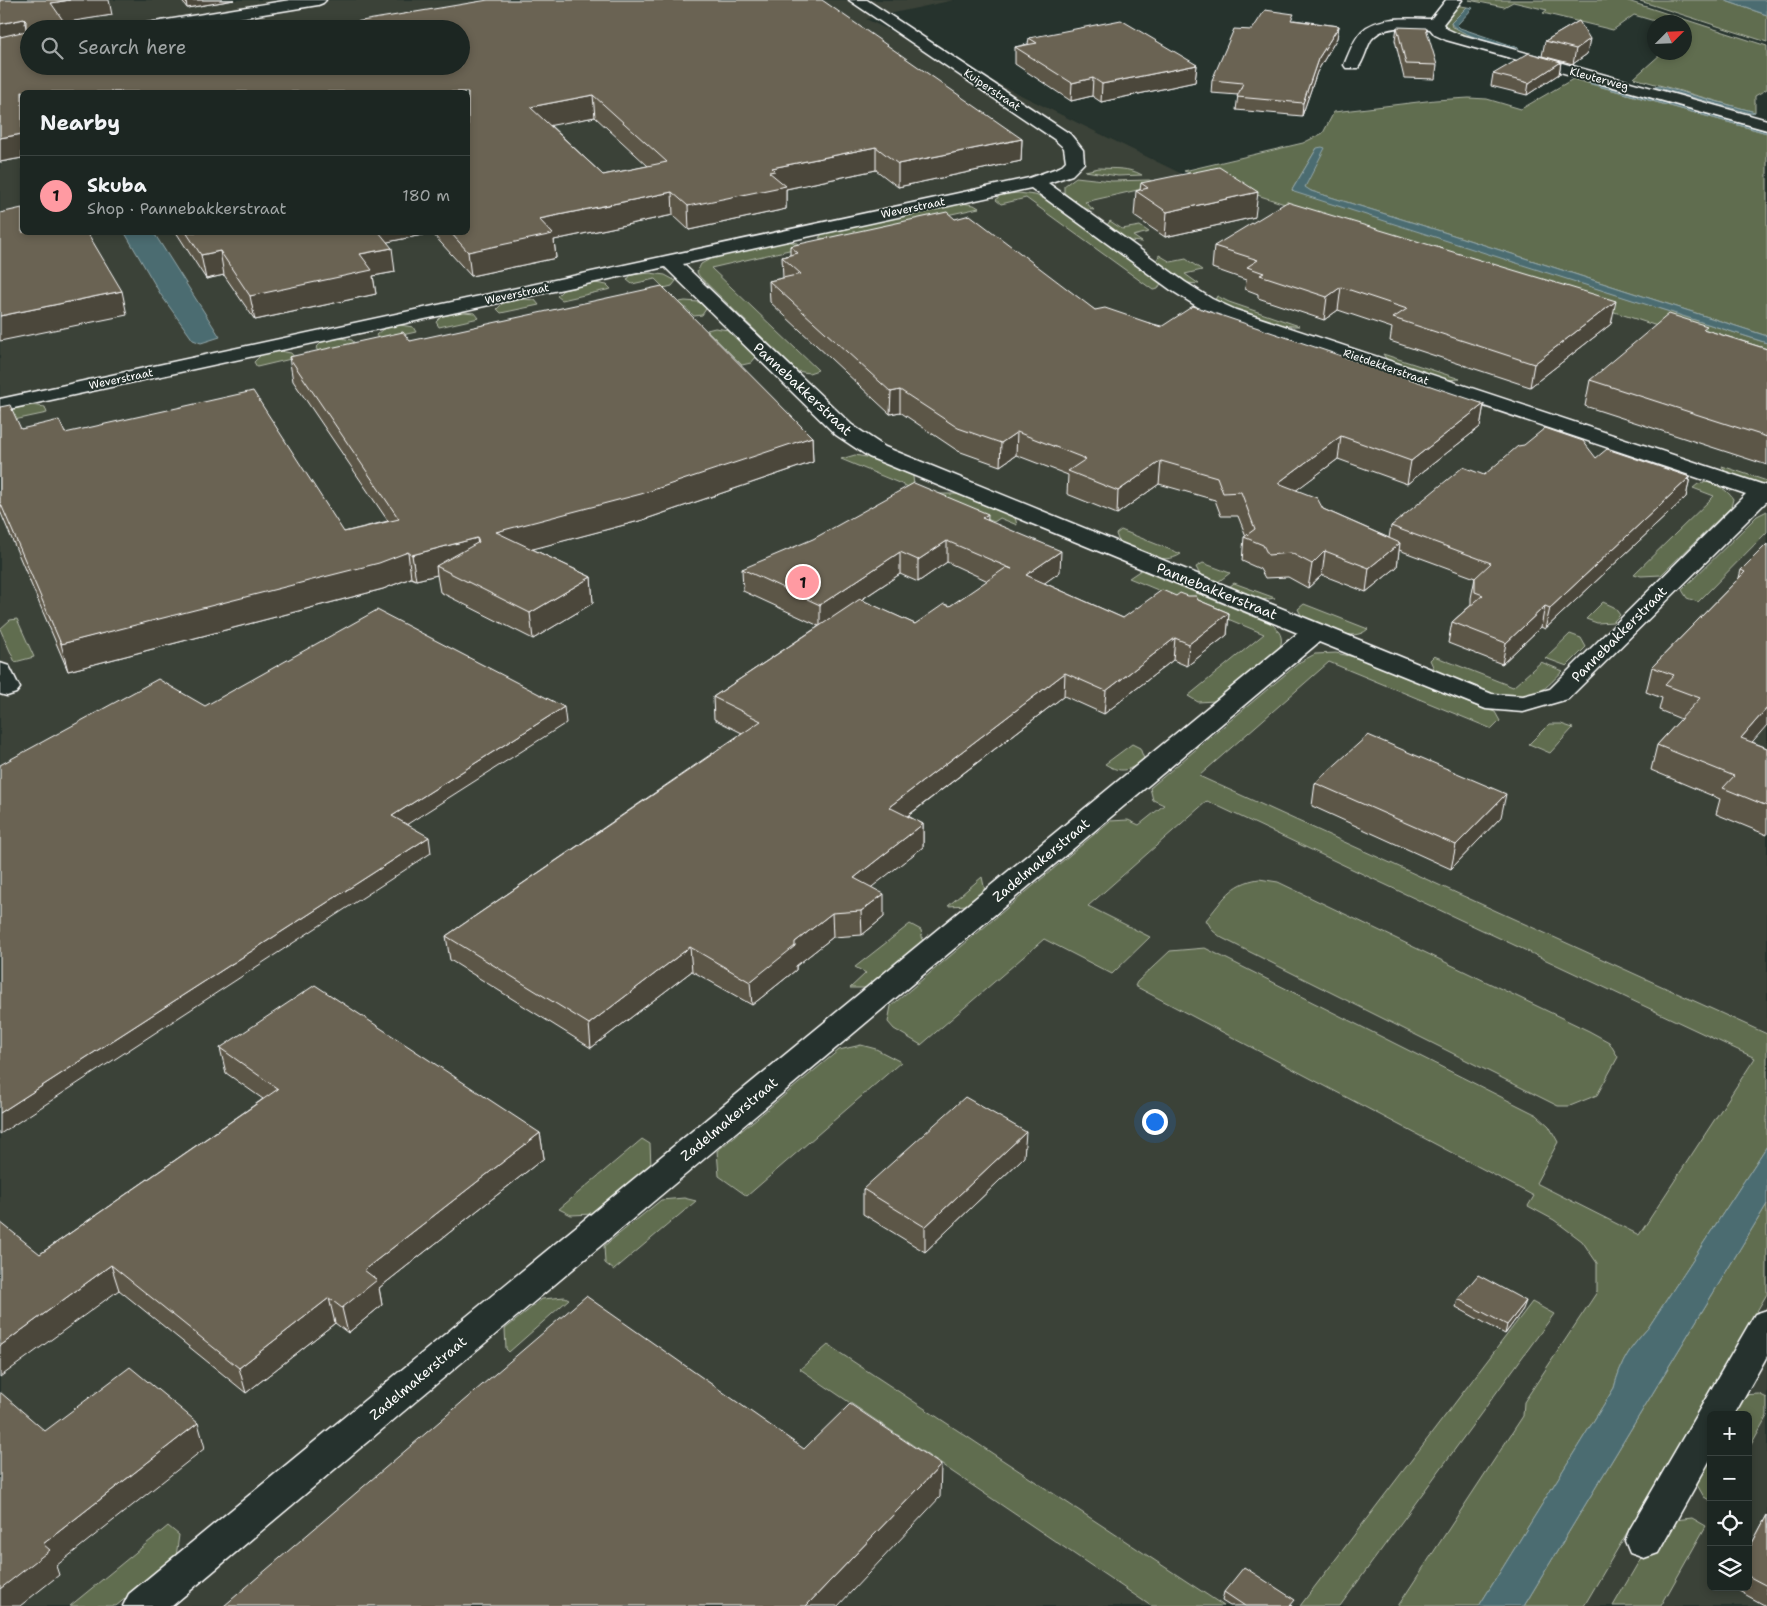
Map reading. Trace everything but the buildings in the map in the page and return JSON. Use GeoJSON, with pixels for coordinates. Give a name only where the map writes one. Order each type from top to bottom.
{"type":"FeatureCollection","features":[{"type":"Feature","properties":{"kind":"street"},"geometry":{"type":"LineString","coordinates":[[197,20],[318,0]]}},
{"type":"Feature","properties":{"kind":"street","name":"Kuiperstraat"},"geometry":{"type":"LineString","coordinates":[[857,0],[1072,145],[1076,153],[1075,163],[1066,171],[1034,182]]}},
{"type":"Feature","properties":{"kind":"street"},"geometry":{"type":"LineString","coordinates":[[1352,65],[1369,33],[1377,28],[1405,24],[1435,24],[1454,0]]}},
{"type":"Feature","properties":{"kind":"street","name":"Kleuterweg"},"geometry":{"type":"LineString","coordinates":[[1435,24],[1442,32],[1452,37],[1767,125]]}},
{"type":"Feature","properties":{"kind":"street","name":"Weverstraat"},"geometry":{"type":"LineString","coordinates":[[0,405],[1034,182]]}},
{"type":"Feature","properties":{"kind":"street","name":"Rietdekkerstraat"},"geometry":{"type":"LineString","coordinates":[[1034,182],[1178,286],[1205,303],[1229,314],[1764,493]]}},
{"type":"Feature","properties":{"kind":"street","name":"Pannebakkerstraat"},"geometry":{"type":"LineString","coordinates":[[669,261],[844,430],[876,452],[1486,701],[1515,706],[1540,701],[1560,694],[1764,493]]}},
{"type":"Feature","properties":{"kind":"street","name":"Zadelmakerstraat"},"geometry":{"type":"LineString","coordinates":[[143,1606],[1315,632]]}},
{"type":"Feature","properties":{"kind":"street"},"geometry":{"type":"LineString","coordinates":[[1718,1411],[1767,1324]]}},
{"type":"Feature","properties":{"kind":"street"},"geometry":{"type":"LineString","coordinates":[[1644,1541],[1707,1430]]}},
{"type":"Feature","properties":{"kind":"shaded area"},"geometry":{"type":"Polygon","coordinates":[[[0,0],[954,0],[866,19],[1186,176],[1421,222],[1767,333],[1767,1606],[0,1606],[0,0]]]}},
{"type":"Feature","properties":{"kind":"green space"},"geometry":{"type":"Polygon","coordinates":[[[1469,0],[1625,0],[1671,15],[1647,15],[1647,19],[1634,15],[1613,30],[1543,13],[1547,10],[1513,2],[1504,7],[1469,0]]]}},
{"type":"Feature","properties":{"kind":"green space"},"geometry":{"type":"Polygon","coordinates":[[[1637,0],[1723,0],[1767,15],[1767,42],[1692,18],[1692,15],[1683,15],[1637,0]]]}},
{"type":"Feature","properties":{"kind":"green space"},"geometry":{"type":"Polygon","coordinates":[[[1455,5],[1467,7],[1451,23],[1452,27],[1513,48],[1507,50],[1449,31],[1443,26],[1443,21],[1455,5]]]}},
{"type":"Feature","properties":{"kind":"green space"},"geometry":{"type":"Polygon","coordinates":[[[1692,22],[1767,46],[1767,89],[1755,96],[1755,112],[1634,78],[1654,60],[1692,60],[1692,22]]]}},
{"type":"Feature","properties":{"kind":"green space"},"geometry":{"type":"Polygon","coordinates":[[[1573,79],[1767,133],[1767,336],[1311,191],[1305,188],[1317,148],[1292,190],[1767,343],[1767,362],[1184,171],[1303,143],[1323,133],[1334,112],[1435,100],[1469,98],[1487,99],[1521,109],[1573,79]]]}},
{"type":"Feature","properties":{"kind":"green space"},"geometry":{"type":"Polygon","coordinates":[[[1099,168],[1126,170],[1142,175],[1118,176],[1085,171],[1099,168]]]}},
{"type":"Feature","properties":{"kind":"green space"},"geometry":{"type":"Polygon","coordinates":[[[1076,177],[1112,181],[1149,180],[1155,182],[1155,186],[1085,202],[1094,210],[1085,209],[1064,193],[1064,186],[1076,177]]]}},
{"type":"Feature","properties":{"kind":"green space"},"geometry":{"type":"Polygon","coordinates":[[[1018,193],[1035,195],[1048,200],[1161,283],[1158,289],[1153,290],[1026,198],[1001,204],[996,200],[1000,195],[1018,193]]]}},
{"type":"Feature","properties":{"kind":"green space"},"geometry":{"type":"Polygon","coordinates":[[[962,203],[979,208],[832,240],[819,238],[822,234],[962,203]]]}},
{"type":"Feature","properties":{"kind":"green space"},"geometry":{"type":"Polygon","coordinates":[[[1110,221],[1122,229],[1140,226],[1149,232],[1133,236],[1142,242],[1129,241],[1107,225],[1110,221]]]}},
{"type":"Feature","properties":{"kind":"green space"},"geometry":{"type":"Polygon","coordinates":[[[786,241],[797,243],[802,247],[711,268],[818,370],[809,373],[797,371],[697,272],[701,264],[712,258],[786,241]]]}},
{"type":"Feature","properties":{"kind":"green space"},"geometry":{"type":"Polygon","coordinates":[[[1159,255],[1171,262],[1186,259],[1202,270],[1185,274],[1199,284],[1187,283],[1157,261],[1159,255]]]}},
{"type":"Feature","properties":{"kind":"green space"},"geometry":{"type":"Polygon","coordinates":[[[650,273],[665,275],[676,281],[672,286],[664,288],[655,279],[632,284],[627,280],[631,275],[650,273]]]}},
{"type":"Feature","properties":{"kind":"green space"},"geometry":{"type":"Polygon","coordinates":[[[595,283],[607,285],[611,289],[562,300],[557,296],[563,290],[595,283]]]}},
{"type":"Feature","properties":{"kind":"green space"},"geometry":{"type":"Polygon","coordinates":[[[1217,296],[1229,302],[1299,326],[1288,326],[1256,318],[1215,300],[1217,296]]]}},
{"type":"Feature","properties":{"kind":"green space"},"geometry":{"type":"Polygon","coordinates":[[[523,299],[535,300],[539,305],[501,313],[497,309],[503,303],[523,299]]]}},
{"type":"Feature","properties":{"kind":"green space"},"geometry":{"type":"Polygon","coordinates":[[[679,302],[699,302],[706,309],[702,315],[694,316],[679,302]]]}},
{"type":"Feature","properties":{"kind":"green space"},"geometry":{"type":"Polygon","coordinates":[[[463,312],[475,313],[479,318],[439,327],[436,322],[442,316],[463,312]]]}},
{"type":"Feature","properties":{"kind":"green space"},"geometry":{"type":"Polygon","coordinates":[[[400,325],[413,327],[416,332],[379,340],[376,335],[383,329],[400,325]]]}},
{"type":"Feature","properties":{"kind":"green space"},"geometry":{"type":"Polygon","coordinates":[[[715,328],[728,330],[756,357],[751,363],[742,365],[707,330],[715,328]]]}},
{"type":"Feature","properties":{"kind":"green space"},"geometry":{"type":"Polygon","coordinates":[[[340,338],[352,340],[356,345],[319,353],[316,348],[322,342],[340,338]]]}},
{"type":"Feature","properties":{"kind":"green space"},"geometry":{"type":"Polygon","coordinates":[[[279,351],[291,353],[295,358],[257,367],[254,362],[261,355],[279,351]]]}},
{"type":"Feature","properties":{"kind":"green space"},"geometry":{"type":"Polygon","coordinates":[[[1383,354],[1460,379],[1446,380],[1387,360],[1383,354]]]}},
{"type":"Feature","properties":{"kind":"green space"},"geometry":{"type":"Polygon","coordinates":[[[31,405],[45,407],[47,413],[0,423],[0,412],[31,405]]]}},
{"type":"Feature","properties":{"kind":"green space"},"geometry":{"type":"Polygon","coordinates":[[[855,455],[871,458],[913,476],[914,487],[911,488],[841,459],[855,455]]]}},
{"type":"Feature","properties":{"kind":"green space"},"geometry":{"type":"Polygon","coordinates":[[[1722,466],[1767,481],[1767,486],[1726,474],[1722,466]]]}},
{"type":"Feature","properties":{"kind":"green space"},"geometry":{"type":"Polygon","coordinates":[[[1707,482],[1718,486],[1728,493],[1733,499],[1731,507],[1661,575],[1641,576],[1634,574],[1714,496],[1693,488],[1698,484],[1707,482]]]}},
{"type":"Feature","properties":{"kind":"green space"},"geometry":{"type":"Polygon","coordinates":[[[957,494],[1015,517],[1017,525],[1000,518],[994,522],[929,495],[957,494]]]}},
{"type":"Feature","properties":{"kind":"green space"},"geometry":{"type":"Polygon","coordinates":[[[1767,511],[1767,532],[1698,602],[1687,598],[1682,590],[1757,516],[1767,511]]]}},
{"type":"Feature","properties":{"kind":"green space"},"geometry":{"type":"Polygon","coordinates":[[[1121,530],[1181,554],[1174,558],[1166,559],[1142,553],[1119,542],[1116,534],[1121,530]]]}},
{"type":"Feature","properties":{"kind":"green space"},"geometry":{"type":"Polygon","coordinates":[[[1203,563],[1230,573],[1218,582],[1200,575],[1196,567],[1203,563]]]}},
{"type":"Feature","properties":{"kind":"green space"},"geometry":{"type":"Polygon","coordinates":[[[1141,570],[1272,624],[1280,634],[1280,647],[1215,701],[1198,702],[1188,696],[1264,634],[1129,578],[1141,570]]]}},
{"type":"Feature","properties":{"kind":"green space"},"geometry":{"type":"Polygon","coordinates":[[[1234,583],[1275,598],[1261,600],[1229,587],[1234,583]]]}},
{"type":"Feature","properties":{"kind":"green space"},"geometry":{"type":"Polygon","coordinates":[[[1603,602],[1614,607],[1620,615],[1613,622],[1597,623],[1586,619],[1603,602]]]}},
{"type":"Feature","properties":{"kind":"green space"},"geometry":{"type":"Polygon","coordinates":[[[1304,604],[1368,629],[1353,635],[1335,632],[1302,617],[1298,609],[1304,604]]]}},
{"type":"Feature","properties":{"kind":"green space"},"geometry":{"type":"Polygon","coordinates":[[[17,619],[34,657],[15,662],[0,629],[10,620],[17,619]]]}},
{"type":"Feature","properties":{"kind":"green space"},"geometry":{"type":"Polygon","coordinates":[[[1570,634],[1581,638],[1586,647],[1567,666],[1545,658],[1570,634]]]}},
{"type":"Feature","properties":{"kind":"green space"},"geometry":{"type":"Polygon","coordinates":[[[1336,653],[1359,658],[1478,707],[1495,712],[1500,721],[1492,729],[1329,662],[1199,776],[1767,1034],[1767,1146],[1648,1328],[1627,1355],[1614,1388],[1479,1606],[1398,1606],[1523,1416],[1524,1402],[1597,1292],[1597,1263],[1582,1241],[1554,1220],[1528,1206],[1534,1196],[1135,986],[1137,982],[1170,951],[1205,948],[1537,1115],[1549,1126],[1558,1142],[1536,1183],[1639,1235],[1755,1058],[1207,801],[1088,906],[1150,937],[1112,974],[1044,939],[921,1045],[894,1029],[888,1022],[891,1006],[1110,821],[1128,820],[1139,825],[1164,805],[1153,800],[1150,788],[1300,662],[1315,654],[1336,653]]]}},
{"type":"Feature","properties":{"kind":"green space"},"geometry":{"type":"Polygon","coordinates":[[[1434,656],[1513,687],[1541,662],[1563,671],[1539,692],[1527,696],[1500,696],[1435,671],[1430,660],[1434,656]]]}},
{"type":"Feature","properties":{"kind":"green space"},"geometry":{"type":"Polygon","coordinates":[[[1549,724],[1561,724],[1573,728],[1550,753],[1529,744],[1549,724]]]}},
{"type":"Feature","properties":{"kind":"green space"},"geometry":{"type":"Polygon","coordinates":[[[1132,744],[1140,748],[1144,759],[1139,763],[1125,770],[1116,769],[1105,764],[1132,744]]]}},
{"type":"Feature","properties":{"kind":"green space"},"geometry":{"type":"Polygon","coordinates":[[[982,877],[985,891],[968,905],[948,906],[982,877]]]}},
{"type":"Feature","properties":{"kind":"green space"},"geometry":{"type":"Polygon","coordinates":[[[1259,879],[1278,882],[1609,1042],[1618,1057],[1597,1095],[1570,1106],[1558,1106],[1222,938],[1213,931],[1206,920],[1234,888],[1249,881],[1259,879]]]}},
{"type":"Feature","properties":{"kind":"green space"},"geometry":{"type":"Polygon","coordinates":[[[910,924],[921,930],[923,942],[867,988],[850,988],[866,973],[855,967],[910,924]]]}},
{"type":"Feature","properties":{"kind":"green space"},"geometry":{"type":"Polygon","coordinates":[[[861,1045],[876,1049],[901,1062],[747,1196],[719,1176],[717,1151],[839,1050],[861,1045]]]}},
{"type":"Feature","properties":{"kind":"green space"},"geometry":{"type":"Polygon","coordinates":[[[642,1139],[650,1144],[651,1166],[593,1214],[571,1215],[559,1209],[642,1139]]]}},
{"type":"Feature","properties":{"kind":"green space"},"geometry":{"type":"Polygon","coordinates":[[[684,1198],[696,1201],[614,1270],[605,1263],[604,1246],[661,1200],[684,1198]]]}},
{"type":"Feature","properties":{"kind":"green space"},"geometry":{"type":"Polygon","coordinates":[[[1767,1204],[1767,1294],[1584,1606],[1524,1606],[1767,1204]]]}},
{"type":"Feature","properties":{"kind":"green space"},"geometry":{"type":"Polygon","coordinates":[[[565,1297],[569,1299],[509,1352],[506,1349],[505,1329],[542,1299],[565,1297]]]}},
{"type":"Feature","properties":{"kind":"green space"},"geometry":{"type":"Polygon","coordinates":[[[1532,1302],[1554,1314],[1340,1606],[1300,1606],[1532,1302]]]}},
{"type":"Feature","properties":{"kind":"green space"},"geometry":{"type":"Polygon","coordinates":[[[828,1345],[1224,1606],[1151,1606],[800,1369],[828,1345]]]}},
{"type":"Feature","properties":{"kind":"green space"},"geometry":{"type":"Polygon","coordinates":[[[1759,1394],[1767,1398],[1767,1416],[1752,1443],[1752,1411],[1730,1411],[1739,1395],[1759,1394]]]}},
{"type":"Feature","properties":{"kind":"green space"},"geometry":{"type":"Polygon","coordinates":[[[1707,1451],[1707,1499],[1704,1497],[1692,1476],[1707,1451]]]}},
{"type":"Feature","properties":{"kind":"green space"},"geometry":{"type":"Polygon","coordinates":[[[1692,1518],[1706,1526],[1661,1606],[1613,1606],[1649,1544],[1667,1521],[1692,1518]]]}},
{"type":"Feature","properties":{"kind":"green space"},"geometry":{"type":"Polygon","coordinates":[[[168,1526],[179,1535],[176,1557],[116,1606],[70,1606],[168,1526]]]}},
{"type":"Feature","properties":{"kind":"water"},"geometry":{"type":"Polygon","coordinates":[[[1723,0],[1767,0],[1767,15],[1723,0]]]}},
{"type":"Feature","properties":{"kind":"water"},"geometry":{"type":"Polygon","coordinates":[[[1467,7],[1473,8],[1457,25],[1460,28],[1519,48],[1483,40],[1454,27],[1451,23],[1467,7]]]}},
{"type":"Feature","properties":{"kind":"water"},"geometry":{"type":"Polygon","coordinates":[[[1588,83],[1767,131],[1767,133],[1588,83]]]}},
{"type":"Feature","properties":{"kind":"water"},"geometry":{"type":"Polygon","coordinates":[[[1659,86],[1755,112],[1750,113],[1655,87],[1659,86]]]}},
{"type":"Feature","properties":{"kind":"water"},"geometry":{"type":"Polygon","coordinates":[[[1317,148],[1325,148],[1305,187],[1311,191],[1767,336],[1767,343],[1294,192],[1292,190],[1317,148]]]}},
{"type":"Feature","properties":{"kind":"water"},"geometry":{"type":"Polygon","coordinates":[[[126,235],[155,235],[220,337],[201,343],[193,340],[161,295],[126,235]]]}},
{"type":"Feature","properties":{"kind":"water"},"geometry":{"type":"Polygon","coordinates":[[[1767,1146],[1767,1204],[1524,1606],[1479,1606],[1614,1388],[1627,1355],[1648,1328],[1767,1146]]]}},
{"type":"Feature","properties":{"kind":"place","name":"Skuba"},"geometry":{"type":"Point","coordinates":[803,582]}}]}
